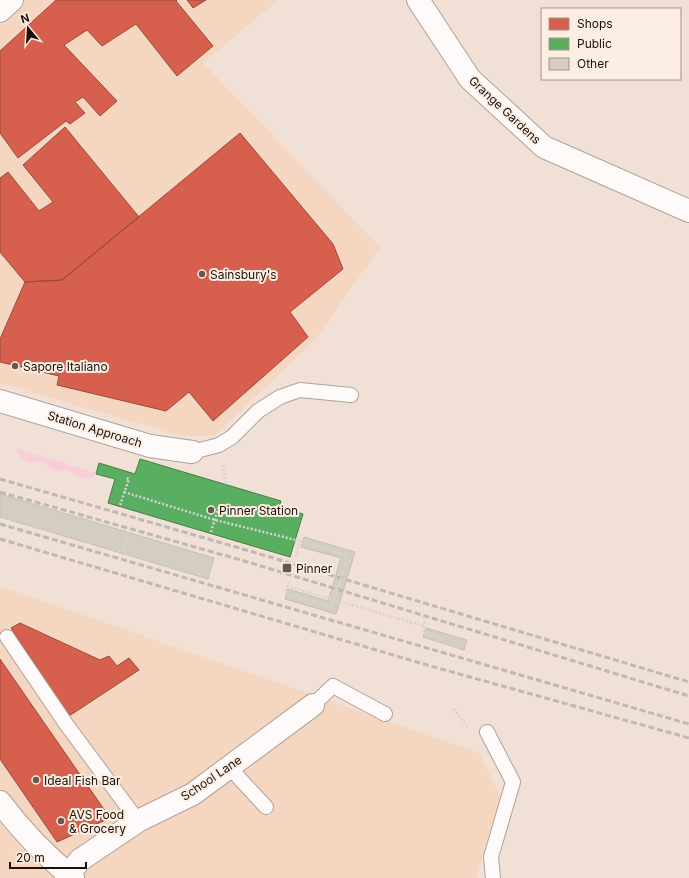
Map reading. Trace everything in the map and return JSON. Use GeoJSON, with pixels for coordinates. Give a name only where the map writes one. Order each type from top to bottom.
{"type":"FeatureCollection","features":[{"type":"Feature","properties":{"kind":"street"},"geometry":{"type":"LineString","coordinates":[[0,11],[12,0]]}},
{"type":"Feature","properties":{"kind":"street","name":"Grange Gardens"},"geometry":{"type":"LineString","coordinates":[[418,0],[470,79],[544,147],[689,211]]}},
{"type":"Feature","properties":{"kind":"street","name":"Station Approach"},"geometry":{"type":"LineString","coordinates":[[0,401],[150,446],[192,452]]}},
{"type":"Feature","properties":{"kind":"street","name":"School Lane"},"geometry":{"type":"LineString","coordinates":[[69,877],[80,860],[138,821],[193,794],[313,706]]}},
{"type":"Feature","properties":{"kind":"street"},"geometry":{"type":"LineString","coordinates":[[0,802],[34,842],[69,877]]}},
{"type":"Feature","properties":{"kind":"lane"},"geometry":{"type":"LineString","coordinates":[[192,452],[219,445],[232,437],[258,411],[280,397],[300,390],[351,395]]}},
{"type":"Feature","properties":{"kind":"lane"},"geometry":{"type":"LineString","coordinates":[[7,637],[66,724],[138,821]]}},
{"type":"Feature","properties":{"kind":"lane"},"geometry":{"type":"LineString","coordinates":[[313,706],[333,686],[385,714]]}},
{"type":"Feature","properties":{"kind":"lane"},"geometry":{"type":"LineString","coordinates":[[487,732],[513,782],[491,857],[493,878]]}},
{"type":"Feature","properties":{"kind":"lane"},"geometry":{"type":"LineString","coordinates":[[229,767],[266,807]]}},
{"type":"Feature","properties":{"kind":"path"},"geometry":{"type":"LineString","coordinates":[[120,505],[129,479],[125,478]]}},
{"type":"Feature","properties":{"kind":"path"},"geometry":{"type":"LineString","coordinates":[[124,492],[215,520],[300,541],[348,555],[332,607],[285,593],[289,582]]}},
{"type":"Feature","properties":{"kind":"path"},"geometry":{"type":"LineString","coordinates":[[211,532],[219,506]]}},
{"type":"Feature","properties":{"kind":"path"},"geometry":{"type":"LineString","coordinates":[[122,546],[124,547],[128,533]]}},
{"type":"Feature","properties":{"kind":"path"},"geometry":{"type":"LineString","coordinates":[[296,558],[300,541]]}},
{"type":"Feature","properties":{"kind":"path"},"geometry":{"type":"LineString","coordinates":[[287,586],[424,626]]}},
{"type":"Feature","properties":{"kind":"path"},"geometry":{"type":"LineString","coordinates":[[425,622],[422,632],[445,639]]}},
{"type":"Feature","properties":{"kind":"path"},"geometry":{"type":"LineString","coordinates":[[454,708],[470,731]]}},
{"type":"Feature","properties":{"kind":"shaded area"},"geometry":{"type":"Polygon","coordinates":[[[0,0],[278,0],[203,63],[380,247],[315,340],[214,436],[181,436],[0,383],[0,0]]]}},
{"type":"Feature","properties":{"kind":"shaded area"},"geometry":{"type":"Polygon","coordinates":[[[17,448],[96,473],[93,477],[86,479],[69,471],[58,471],[51,469],[42,461],[31,463],[21,458],[17,448]]]}},
{"type":"Feature","properties":{"kind":"shaded area"},"geometry":{"type":"Polygon","coordinates":[[[0,586],[479,753],[501,797],[476,878],[0,878],[0,586]]]}},
{"type":"Feature","properties":{"kind":"building: Shops"},"geometry":{"type":"Polygon","coordinates":[[[56,0],[177,0],[176,1],[213,46],[177,76],[136,24],[102,46],[87,30],[64,45],[117,101],[100,116],[83,97],[75,102],[85,113],[70,124],[66,121],[18,158],[0,133],[0,51],[56,0]]]}},
{"type":"Feature","properties":{"kind":"building: Shops"},"geometry":{"type":"Polygon","coordinates":[[[187,0],[206,0],[193,8],[187,0]]]}},
{"type":"Feature","properties":{"kind":"building: Shops"},"geometry":{"type":"Polygon","coordinates":[[[65,127],[139,217],[62,280],[25,282],[0,252],[0,178],[8,172],[39,211],[53,202],[23,165],[65,127]]]}},
{"type":"Feature","properties":{"kind":"building: Shops","name":"Sainsbury's"},"geometry":{"type":"Polygon","coordinates":[[[240,133],[333,244],[343,269],[290,312],[308,337],[213,421],[189,392],[166,411],[57,385],[59,376],[0,362],[0,339],[25,282],[62,280],[240,133]]]}},
{"type":"Feature","properties":{"kind":"building: Shops"},"geometry":{"type":"Polygon","coordinates":[[[20,623],[100,660],[109,656],[117,666],[129,658],[139,670],[69,716],[11,628],[20,623]]]}},
{"type":"Feature","properties":{"kind":"building: Shops"},"geometry":{"type":"Polygon","coordinates":[[[0,659],[110,818],[57,842],[0,759],[0,659]]]}},
{"type":"Feature","properties":{"kind":"building: Public","name":"Pinner Station"},"geometry":{"type":"Polygon","coordinates":[[[140,459],[281,501],[279,507],[303,514],[290,557],[108,503],[115,479],[96,474],[99,463],[135,474],[140,459]]]}},
{"type":"Feature","properties":{"kind":"building: Other"},"geometry":{"type":"Polygon","coordinates":[[[0,494],[214,558],[208,579],[0,517],[0,494]]]}},
{"type":"Feature","properties":{"kind":"building: Other"},"geometry":{"type":"Polygon","coordinates":[[[304,537],[355,552],[336,614],[285,599],[288,589],[328,601],[341,558],[301,547],[304,537]]]}},
{"type":"Feature","properties":{"kind":"building: Other"},"geometry":{"type":"Polygon","coordinates":[[[426,628],[467,640],[464,650],[423,637],[426,628]]]}},
{"type":"Feature","properties":{"kind":"railway"},"geometry":{"type":"LineString","coordinates":[[0,479],[243,549],[689,682]]}},
{"type":"Feature","properties":{"kind":"railway"},"geometry":{"type":"LineString","coordinates":[[0,492],[241,560],[689,696]]}},
{"type":"Feature","properties":{"kind":"railway"},"geometry":{"type":"LineString","coordinates":[[0,524],[689,724]]}},
{"type":"Feature","properties":{"kind":"railway"},"geometry":{"type":"LineString","coordinates":[[0,539],[427,665],[689,738]]}},
{"type":"Feature","properties":{"kind":"place","name":"Sainsbury's"},"geometry":{"type":"Point","coordinates":[202,274]}},
{"type":"Feature","properties":{"kind":"place","name":"Sapore Italiano"},"geometry":{"type":"Point","coordinates":[15,366]}},
{"type":"Feature","properties":{"kind":"place","name":"Pinner Station"},"geometry":{"type":"Point","coordinates":[211,510]}},
{"type":"Feature","properties":{"kind":"place","name":"Pinner"},"geometry":{"type":"Point","coordinates":[287,568]}},
{"type":"Feature","properties":{"kind":"place","name":"Ideal Fish Bar"},"geometry":{"type":"Point","coordinates":[36,780]}},
{"type":"Feature","properties":{"kind":"place","name":"AVS Food & Grocery"},"geometry":{"type":"Point","coordinates":[61,821]}}]}
